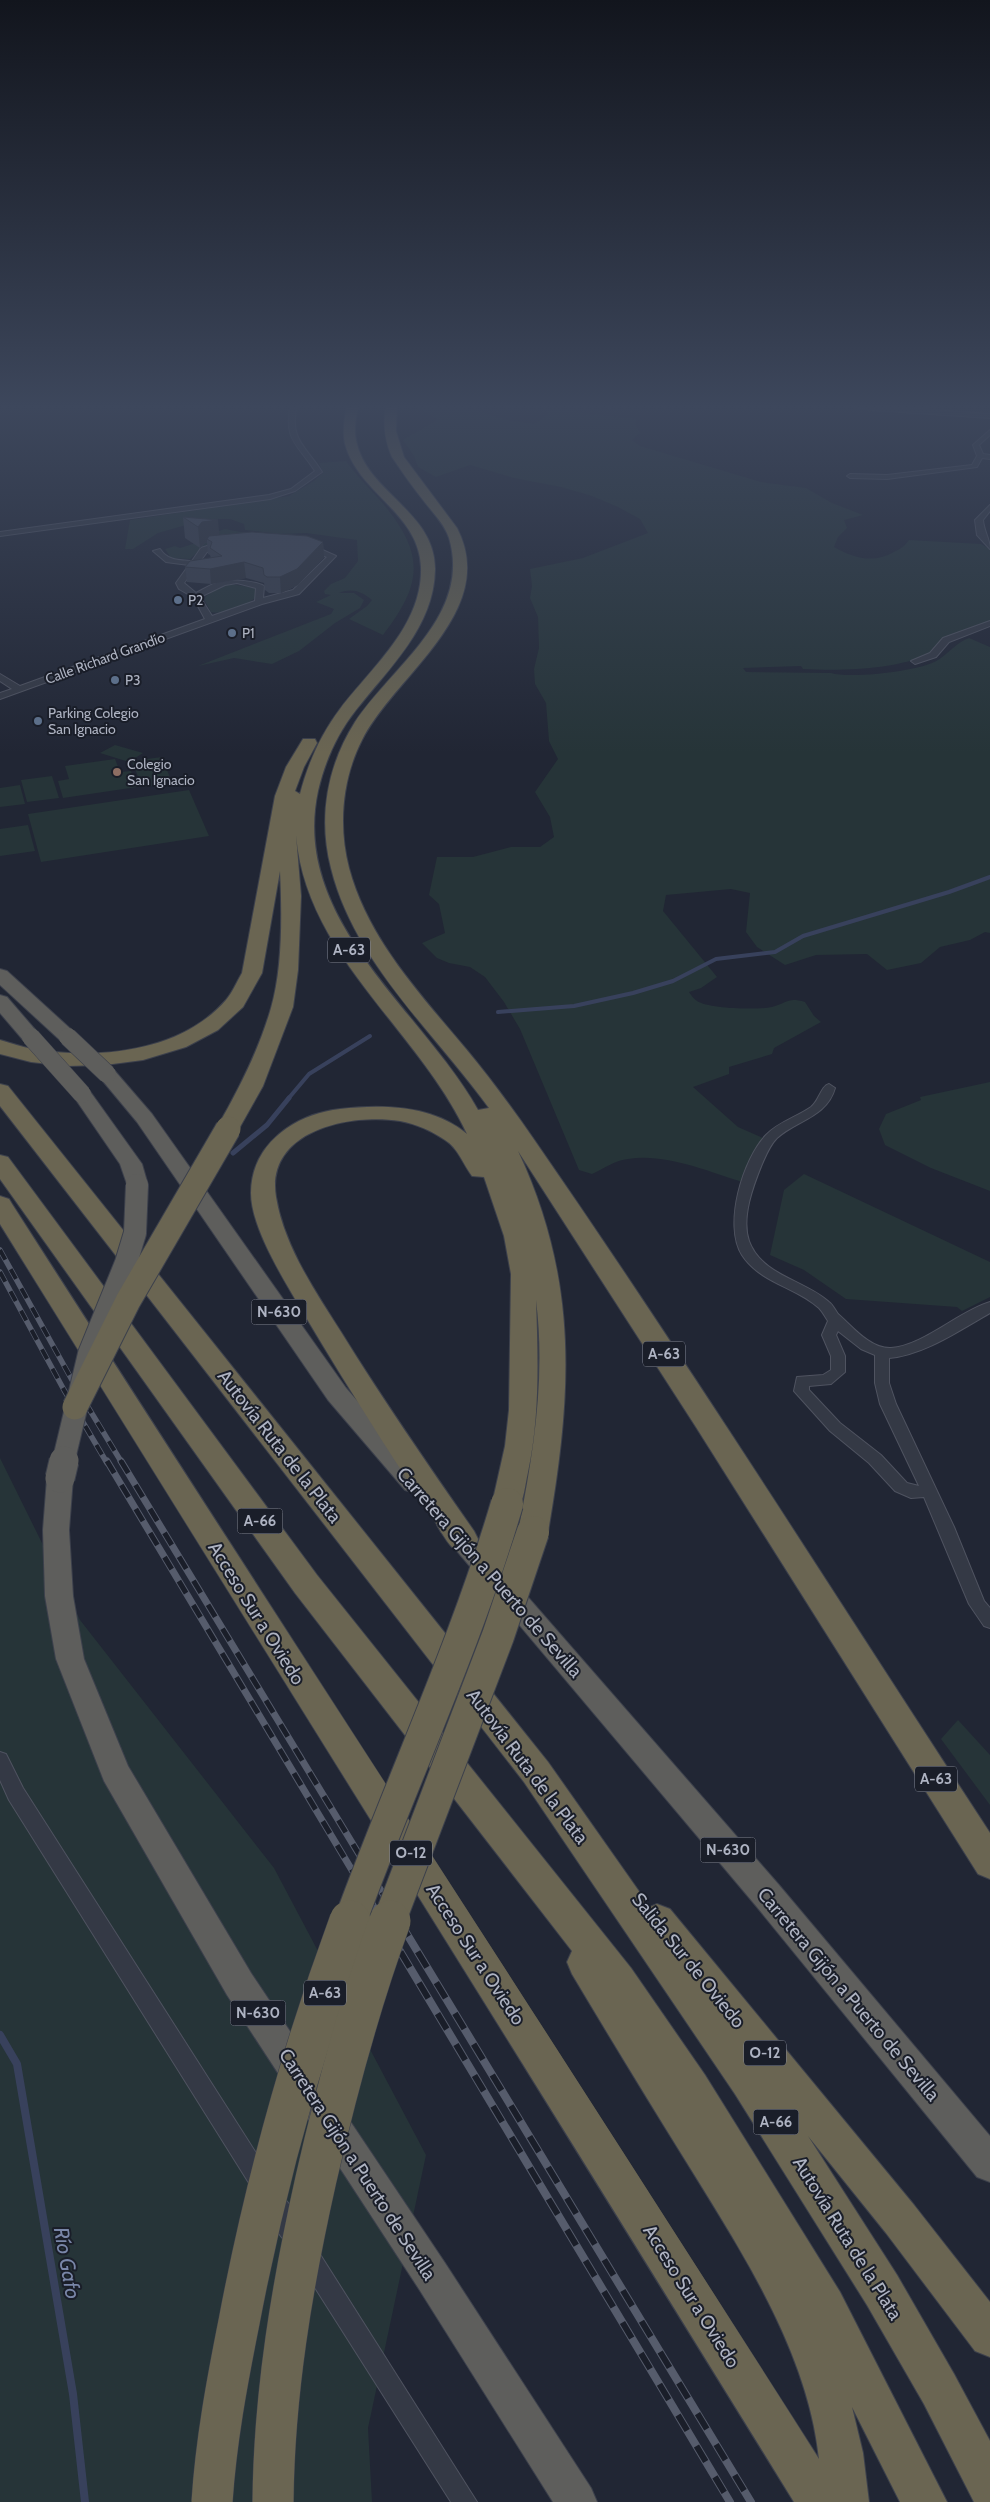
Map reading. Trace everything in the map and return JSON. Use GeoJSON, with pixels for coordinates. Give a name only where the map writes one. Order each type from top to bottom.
{"type":"FeatureCollection","features":[{"type":"Feature","properties":{"kind":"highway","name":"A-63"},"geometry":{"type":"LineString","coordinates":[[212,2502],[227,2387],[244,2292],[272,2168],[314,2026],[356,1903],[469,1626],[492,1562],[507,1504],[522,1427],[525,1337],[523,1266],[516,1234],[490,1160],[449,1080],[346,947],[313,882],[307,849],[305,817],[312,782],[321,753],[343,716],[408,635],[425,600],[428,583],[428,561],[422,541],[409,520]]}},
{"type":"Feature","properties":{"kind":"highway","name":"A-63"},"geometry":{"type":"LineString","coordinates":[[443,520],[455,536],[461,581],[451,610],[432,640],[374,707],[348,751],[334,795],[332,812],[334,846],[341,876],[354,909],[386,963],[431,1022],[474,1073],[518,1133],[618,1282],[990,1863]]}},
{"type":"Feature","properties":{"kind":"highway"},"geometry":{"type":"LineString","coordinates":[[0,1047],[23,1054],[74,1061],[132,1055],[193,1034],[222,1016],[238,1001],[248,986],[252,973],[284,796],[295,767],[309,743],[380,660],[425,600]]}},
{"type":"Feature","properties":{"kind":"highway"},"geometry":{"type":"LineString","coordinates":[[75,1406],[128,1301],[252,1086],[282,1007],[288,970],[291,896],[288,838],[295,786],[309,743]]}},
{"type":"Feature","properties":{"kind":"highway","name":"Carretera Gijón a Puerto de Sevilla"},"geometry":{"type":"LineString","coordinates":[[0,975],[108,1074],[145,1118],[337,1394],[768,1896],[990,2164]]}},
{"type":"Feature","properties":{"kind":"highway","name":"Carretera Gijón a Puerto de Sevilla"},"geometry":{"type":"LineString","coordinates":[[0,1001],[82,1094],[131,1164],[137,1185],[135,1233],[126,1263],[89,1354],[75,1406],[60,1478],[56,1530],[59,1596],[70,1659],[115,1772],[239,1984],[432,2276],[576,2502]]}},
{"type":"Feature","properties":{"kind":"highway"},"geometry":{"type":"LineString","coordinates":[[273,2502],[275,2412],[292,2294],[318,2170],[348,2050],[382,1942],[508,1615],[533,1532],[547,1452],[553,1380],[551,1307],[536,1225],[501,1136],[431,1022]]}},
{"type":"Feature","properties":{"kind":"highway","name":"Autovía Ruta de la Plata"},"geometry":{"type":"LineString","coordinates":[[0,1091],[536,1772],[749,2080],[882,2290],[939,2389],[990,2488]]}},
{"type":"Feature","properties":{"kind":"highway"},"geometry":{"type":"LineString","coordinates":[[463,1540],[370,1402],[303,1291],[270,1219],[263,1196],[262,1180],[266,1166],[273,1153],[294,1134],[323,1120],[342,1114],[382,1111],[400,1113],[439,1125],[465,1144],[484,1179],[523,1296]]}},
{"type":"Feature","properties":{"kind":"highway","name":"A-66"},"geometry":{"type":"LineString","coordinates":[[0,1162],[306,1584],[531,1873],[618,1981],[696,2098],[825,2307],[924,2502]]}},
{"type":"Feature","properties":{"kind":"highway","name":"Acceso Sur a Oviedo"},"geometry":{"type":"LineString","coordinates":[[0,1204],[253,1608],[553,2074],[820,2502]]}},
{"type":"Feature","properties":{"kind":"highway"},"geometry":{"type":"LineString","coordinates":[[882,1695],[990,1843]]}},
{"type":"Feature","properties":{"kind":"highway","name":"Salida Sur de Oviedo"},"geometry":{"type":"LineString","coordinates":[[536,1772],[900,2218],[990,2336]]}},
{"type":"Feature","properties":{"kind":"highway"},"geometry":{"type":"LineString","coordinates":[[531,1873],[761,2245],[797,2316],[830,2403],[840,2444],[846,2502]]}},
{"type":"Feature","properties":{"kind":"street"},"geometry":{"type":"LineString","coordinates":[[0,534],[101,520]]}},
{"type":"Feature","properties":{"kind":"street"},"geometry":{"type":"LineString","coordinates":[[979,520],[981,535],[990,547]]}},
{"type":"Feature","properties":{"kind":"street"},"geometry":{"type":"LineString","coordinates":[[210,620],[196,596],[182,587],[180,583],[208,547],[230,543]]}},
{"type":"Feature","properties":{"kind":"street","name":"Calle Richard Grandío"},"geometry":{"type":"LineString","coordinates":[[0,696],[259,602],[296,592],[330,559],[330,554],[296,545]]}},
{"type":"Feature","properties":{"kind":"street"},"geometry":{"type":"LineString","coordinates":[[157,551],[162,559],[166,561],[194,563]]}},
{"type":"Feature","properties":{"kind":"street"},"geometry":{"type":"LineString","coordinates":[[196,596],[223,583],[237,583],[260,586],[259,602]]}},
{"type":"Feature","properties":{"kind":"street"},"geometry":{"type":"LineString","coordinates":[[915,661],[933,655],[946,640],[990,623]]}},
{"type":"Feature","properties":{"kind":"street"},"geometry":{"type":"LineString","coordinates":[[0,676],[19,689]]}},
{"type":"Feature","properties":{"kind":"street"},"geometry":{"type":"LineString","coordinates":[[829,1088],[829,1096],[818,1109],[785,1126],[770,1138],[747,1189],[741,1208],[740,1228],[746,1252],[766,1272],[825,1306],[852,1335],[876,1351],[890,1354],[912,1347],[990,1307]]}},
{"type":"Feature","properties":{"kind":"street"},"geometry":{"type":"LineString","coordinates":[[836,1319],[829,1335],[838,1356],[838,1372],[826,1380],[802,1381],[802,1392],[835,1427],[875,1459],[901,1488],[911,1492],[920,1492],[927,1489]]}},
{"type":"Feature","properties":{"kind":"street"},"geometry":{"type":"LineString","coordinates":[[882,1352],[882,1383],[888,1404],[946,1527],[976,1604],[990,1621]]}},
{"type":"Feature","properties":{"kind":"street"},"geometry":{"type":"LineString","coordinates":[[0,1760],[16,1794],[439,2464],[465,2502]]}},
{"type":"Feature","properties":{"kind":"shaded area"},"geometry":{"type":"Polygon","coordinates":[[[130,520],[204,520],[158,533],[133,549],[125,549],[130,520]]]}},
{"type":"Feature","properties":{"kind":"shaded area"},"geometry":{"type":"Polygon","coordinates":[[[232,520],[395,520],[405,535],[414,566],[412,582],[397,616],[383,635],[349,619],[372,600],[364,594],[352,591],[339,593],[354,593],[364,600],[360,608],[335,623],[299,651],[272,664],[234,658],[198,666],[331,614],[334,609],[316,602],[331,595],[325,594],[324,591],[331,584],[345,578],[358,561],[357,540],[306,533],[281,534],[245,530],[244,524],[232,520]]]}},
{"type":"Feature","properties":{"kind":"shaded area"},"geometry":{"type":"Polygon","coordinates":[[[640,520],[845,520],[847,528],[838,537],[834,547],[856,557],[871,559],[886,556],[904,546],[909,540],[981,544],[990,549],[990,621],[957,633],[929,654],[900,663],[868,668],[818,670],[803,669],[801,666],[743,668],[746,672],[831,673],[840,675],[886,673],[930,664],[969,638],[990,647],[990,933],[985,932],[970,940],[940,947],[921,963],[887,970],[867,954],[816,955],[785,965],[757,947],[746,932],[750,893],[731,889],[666,895],[663,911],[717,977],[701,988],[689,992],[696,1000],[712,1006],[745,1009],[772,1007],[791,1000],[805,1002],[814,1016],[821,1022],[774,1048],[772,1054],[729,1067],[729,1074],[693,1087],[738,1127],[763,1138],[742,1182],[686,1164],[656,1159],[623,1160],[592,1174],[579,1170],[520,1029],[504,1002],[485,977],[470,967],[449,963],[437,958],[422,943],[445,933],[439,904],[429,895],[437,857],[473,857],[511,847],[540,847],[554,837],[550,817],[535,792],[558,759],[549,741],[546,703],[535,684],[534,669],[539,648],[538,617],[530,598],[532,586],[530,569],[583,558],[648,533],[640,520]]]}},
{"type":"Feature","properties":{"kind":"shaded area"},"geometry":{"type":"Polygon","coordinates":[[[225,529],[246,533],[204,546],[190,559],[171,558],[165,549],[175,546],[180,548],[221,535],[216,532],[225,529]]]}},
{"type":"Feature","properties":{"kind":"shaded area"},"geometry":{"type":"Polygon","coordinates":[[[230,584],[255,588],[255,598],[234,609],[216,613],[211,612],[205,597],[222,585],[230,584]]]}},
{"type":"Feature","properties":{"kind":"shaded area"},"geometry":{"type":"Polygon","coordinates":[[[115,745],[143,753],[129,762],[100,753],[115,745]]]}},
{"type":"Feature","properties":{"kind":"shaded area"},"geometry":{"type":"Polygon","coordinates":[[[162,757],[172,783],[142,787],[132,761],[162,757]]]}},
{"type":"Feature","properties":{"kind":"shaded area"},"geometry":{"type":"Polygon","coordinates":[[[115,759],[120,772],[131,771],[137,787],[63,798],[58,781],[69,779],[65,766],[115,759]]]}},
{"type":"Feature","properties":{"kind":"shaded area"},"geometry":{"type":"Polygon","coordinates":[[[52,776],[59,798],[27,802],[21,780],[52,776]]]}},
{"type":"Feature","properties":{"kind":"shaded area"},"geometry":{"type":"Polygon","coordinates":[[[20,785],[25,804],[0,807],[0,788],[20,785]]]}},
{"type":"Feature","properties":{"kind":"shaded area"},"geometry":{"type":"Polygon","coordinates":[[[189,790],[209,836],[41,862],[28,814],[189,790]]]}},
{"type":"Feature","properties":{"kind":"shaded area"},"geometry":{"type":"Polygon","coordinates":[[[28,825],[35,851],[0,856],[0,829],[28,825]]]}},
{"type":"Feature","properties":{"kind":"shaded area"},"geometry":{"type":"Polygon","coordinates":[[[990,1082],[990,1191],[931,1168],[885,1145],[879,1129],[886,1114],[921,1100],[920,1097],[990,1082]]]}},
{"type":"Feature","properties":{"kind":"shaded area"},"geometry":{"type":"Polygon","coordinates":[[[804,1174],[990,1262],[990,1297],[962,1311],[957,1307],[846,1299],[804,1270],[770,1255],[784,1190],[804,1174]]]}},
{"type":"Feature","properties":{"kind":"shaded area"},"geometry":{"type":"Polygon","coordinates":[[[0,1458],[80,1620],[274,1868],[426,2155],[368,2428],[372,2502],[0,2502],[0,1458]]]}},
{"type":"Feature","properties":{"kind":"shaded area"},"geometry":{"type":"Polygon","coordinates":[[[958,1720],[990,1755],[990,1805],[941,1739],[958,1720]]]}},
{"type":"Feature","properties":{"kind":"building"},"geometry":{"type":"Polygon","coordinates":[[[187,520],[218,520],[202,522],[198,527],[187,520]]]}},
{"type":"Feature","properties":{"kind":"building"},"geometry":{"type":"Polygon","coordinates":[[[252,532],[307,536],[323,542],[297,569],[280,577],[267,577],[264,575],[263,568],[244,562],[210,569],[185,567],[190,561],[222,556],[210,548],[212,542],[207,539],[209,536],[252,532]]]}},
{"type":"Feature","properties":{"kind":"waterway"},"geometry":{"type":"LineString","coordinates":[[498,1012],[574,1006],[633,993],[673,981],[716,959],[775,952],[803,936],[949,892],[990,877]]}},
{"type":"Feature","properties":{"kind":"waterway"},"geometry":{"type":"LineString","coordinates":[[288,1099],[309,1074],[370,1036]]}},
{"type":"Feature","properties":{"kind":"waterway"},"geometry":{"type":"LineString","coordinates":[[233,1153],[267,1125],[289,1098]]}},
{"type":"Feature","properties":{"kind":"waterway","name":"Río Gafo"},"geometry":{"type":"LineString","coordinates":[[0,2035],[17,2064],[73,2394],[85,2502]]}},
{"type":"Feature","properties":{"kind":"railway"},"geometry":{"type":"LineString","coordinates":[[0,1250],[77,1389],[122,1463]]}},
{"type":"Feature","properties":{"kind":"railway"},"geometry":{"type":"LineString","coordinates":[[0,1272],[64,1390],[107,1463]]}},
{"type":"Feature","properties":{"kind":"railway"},"geometry":{"type":"LineString","coordinates":[[107,1461],[383,1922]]}},
{"type":"Feature","properties":{"kind":"railway"},"geometry":{"type":"LineString","coordinates":[[121,1461],[400,1922]]}},
{"type":"Feature","properties":{"kind":"railway"},"geometry":{"type":"LineString","coordinates":[[382,1921],[730,2502]]}},
{"type":"Feature","properties":{"kind":"railway"},"geometry":{"type":"LineString","coordinates":[[399,1921],[751,2502]]}},
{"type":"Feature","properties":{"kind":"place","name":"P2"},"geometry":{"type":"Point","coordinates":[178,600]}},
{"type":"Feature","properties":{"kind":"place","name":"P1"},"geometry":{"type":"Point","coordinates":[232,633]}},
{"type":"Feature","properties":{"kind":"place","name":"P3"},"geometry":{"type":"Point","coordinates":[115,680]}},
{"type":"Feature","properties":{"kind":"place","name":"Parking Colegio San Ignacio"},"geometry":{"type":"Point","coordinates":[38,721]}},
{"type":"Feature","properties":{"kind":"place","name":"Colegio San Ignacio"},"geometry":{"type":"Point","coordinates":[117,772]}}]}
